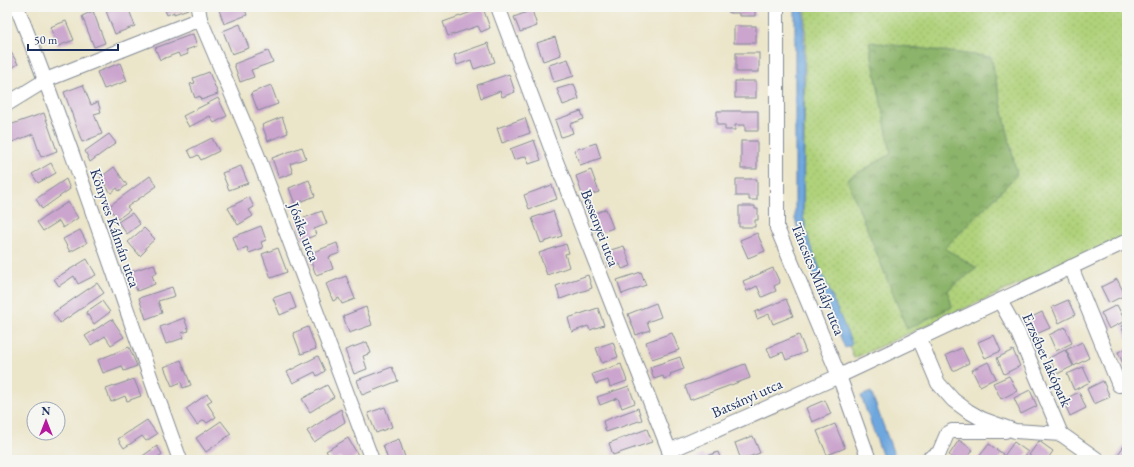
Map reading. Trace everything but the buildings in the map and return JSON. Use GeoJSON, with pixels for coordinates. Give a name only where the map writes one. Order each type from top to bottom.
{"type":"FeatureCollection","features":[{"type":"Feature","properties":{"kind":"street","name":"Könyves Kálmán utca"},"geometry":{"type":"LineString","coordinates":[[16,7],[46,80],[180,460]]}},
{"type":"Feature","properties":{"kind":"street","name":"Bessenyei utca"},"geometry":{"type":"LineString","coordinates":[[498,7],[554,156],[671,456]]}},
{"type":"Feature","properties":{"kind":"street","name":"Táncsics Mihály utca"},"geometry":{"type":"LineString","coordinates":[[777,7],[777,228],[839,376],[869,460]]}},
{"type":"Feature","properties":{"kind":"street"},"geometry":{"type":"LineString","coordinates":[[7,104],[46,80],[199,13]]}},
{"type":"Feature","properties":{"kind":"street","name":"Jósika utca"},"geometry":{"type":"LineString","coordinates":[[199,13],[257,154],[372,460]]}},
{"type":"Feature","properties":{"kind":"street"},"geometry":{"type":"LineString","coordinates":[[839,376],[1127,241]]}},
{"type":"Feature","properties":{"kind":"street"},"geometry":{"type":"LineString","coordinates":[[1071,267],[1119,385]]}},
{"type":"Feature","properties":{"kind":"street","name":"Erzsébet lakópark"},"geometry":{"type":"LineString","coordinates":[[1000,301],[1018,333],[1061,434]]}},
{"type":"Feature","properties":{"kind":"street"},"geometry":{"type":"LineString","coordinates":[[919,338],[938,383],[953,400],[982,419],[1015,432]]}},
{"type":"Feature","properties":{"kind":"street","name":"Batsányi utca"},"geometry":{"type":"LineString","coordinates":[[671,456],[839,376]]}},
{"type":"Feature","properties":{"kind":"street"},"geometry":{"type":"LineString","coordinates":[[969,431],[973,414]]}},
{"type":"Feature","properties":{"kind":"street"},"geometry":{"type":"LineString","coordinates":[[938,458],[947,434],[952,431],[969,431],[1061,434],[1098,460]]}},
{"type":"Feature","properties":{"kind":"green space"},"geometry":{"type":"Polygon","coordinates":[[[806,7],[1127,7],[1127,236],[854,358],[810,245],[803,216],[806,7]]]}},
{"type":"Feature","properties":{"kind":"green space"},"geometry":{"type":"Polygon","coordinates":[[[869,42],[991,57],[1017,175],[945,248],[977,268],[948,290],[952,307],[907,329],[847,179],[891,154],[869,42]]]}},
{"type":"Feature","properties":{"kind":"water"},"geometry":{"type":"Polygon","coordinates":[[[795,7],[804,7],[803,216],[810,245],[852,344],[845,348],[803,247],[795,219],[795,7]]]}},
{"type":"Feature","properties":{"kind":"water"},"geometry":{"type":"Polygon","coordinates":[[[871,392],[896,460],[884,460],[861,396],[871,392]]]}}]}
